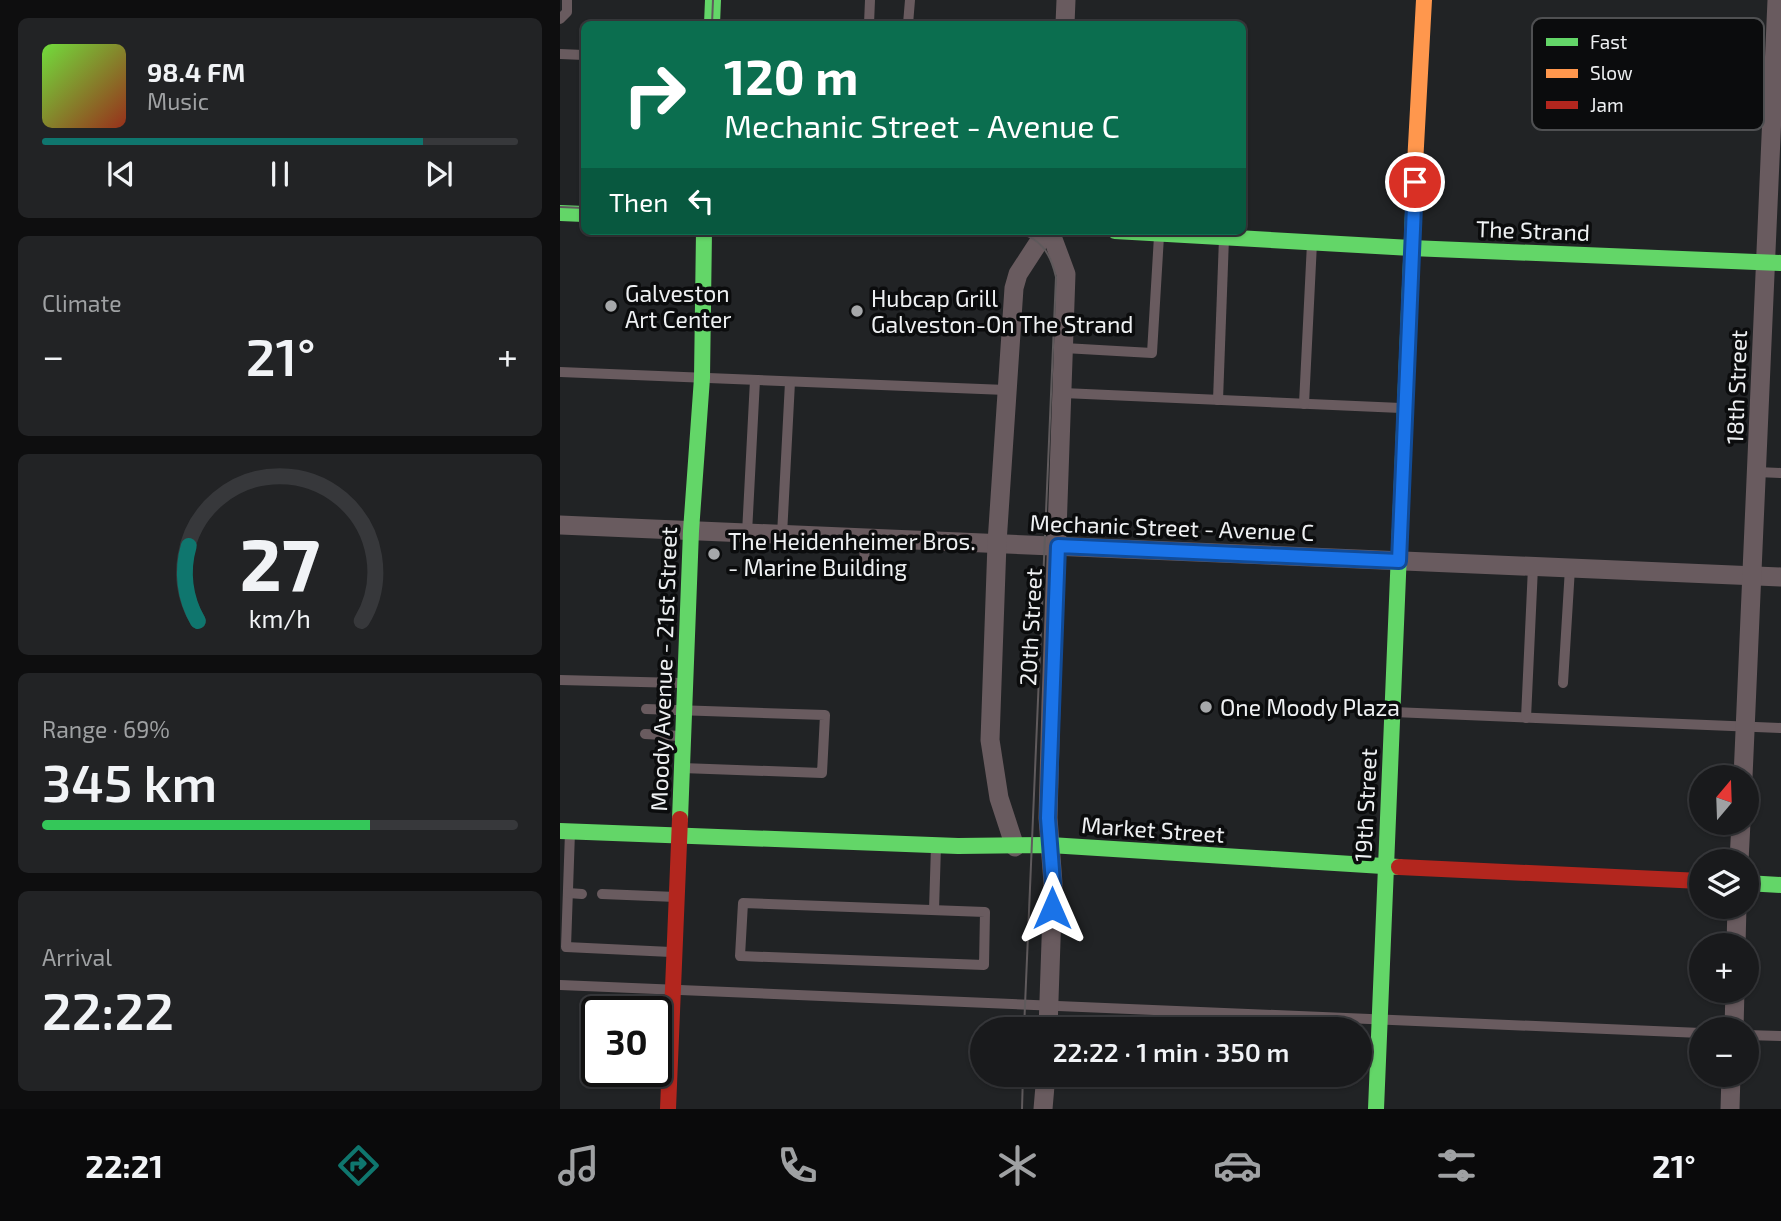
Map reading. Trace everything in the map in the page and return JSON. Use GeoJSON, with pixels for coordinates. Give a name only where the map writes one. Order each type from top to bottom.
{"type":"FeatureCollection","features":[{"type":"Feature","properties":{"kind":"main road"},"geometry":{"type":"LineString","coordinates":[[712,21],[713,0]]}},
{"type":"Feature","properties":{"kind":"main road","name":"19th Street"},"geometry":{"type":"LineString","coordinates":[[1376,1109],[1411,248],[1424,0]]}},
{"type":"Feature","properties":{"kind":"main road"},"geometry":{"type":"LineString","coordinates":[[560,214],[581,214]]}},
{"type":"Feature","properties":{"kind":"main road","name":"Moody Avenue - 21st Street"},"geometry":{"type":"LineString","coordinates":[[668,1109],[691,531],[702,378],[704,235]]}},
{"type":"Feature","properties":{"kind":"main road","name":"The Strand"},"geometry":{"type":"LineString","coordinates":[[1192,235],[1411,248],[1773,263]]}},
{"type":"Feature","properties":{"kind":"main road","name":"Market Street"},"geometry":{"type":"LineString","coordinates":[[565,832],[936,845],[1050,845],[1385,866],[1689,880]]}},
{"type":"Feature","properties":{"kind":"main road"},"geometry":{"type":"LineString","coordinates":[[1759,884],[1781,885]]}},
{"type":"Feature","properties":{"kind":"street"},"geometry":{"type":"LineString","coordinates":[[1065,21],[1066,0]]}},
{"type":"Feature","properties":{"kind":"street","name":"18th Street"},"geometry":{"type":"LineString","coordinates":[[1744,765],[1757,472],[1773,263],[1777,0]]}},
{"type":"Feature","properties":{"kind":"street","name":"20th Street"},"geometry":{"type":"LineString","coordinates":[[1015,846],[999,798],[990,740],[997,543],[1014,288],[1018,274],[1045,235]]}},
{"type":"Feature","properties":{"kind":"street","name":"20th Street"},"geometry":{"type":"LineString","coordinates":[[1048,1017],[1053,883],[1050,845],[1050,716],[1066,274],[1050,235]]}},
{"type":"Feature","properties":{"kind":"street","name":"Mechanic Street - Avenue C"},"geometry":{"type":"LineString","coordinates":[[560,525],[1781,577]]}},
{"type":"Feature","properties":{"kind":"street"},"geometry":{"type":"LineString","coordinates":[[1043,1109],[1044,1087]]}},
{"type":"Feature","properties":{"kind":"street"},"geometry":{"type":"LineString","coordinates":[[1730,1109],[1731,1087]]}},
{"type":"Feature","properties":{"kind":"lane"},"geometry":{"type":"LineString","coordinates":[[560,19],[567,12],[568,0]]}},
{"type":"Feature","properties":{"kind":"lane"},"geometry":{"type":"LineString","coordinates":[[869,21],[870,0]]}},
{"type":"Feature","properties":{"kind":"lane"},"geometry":{"type":"LineString","coordinates":[[908,21],[910,0]]}},
{"type":"Feature","properties":{"kind":"lane"},"geometry":{"type":"LineString","coordinates":[[560,54],[581,55]]}},
{"type":"Feature","properties":{"kind":"lane"},"geometry":{"type":"LineString","coordinates":[[1064,348],[1152,353],[1159,235]]}},
{"type":"Feature","properties":{"kind":"lane"},"geometry":{"type":"LineString","coordinates":[[1218,400],[1224,237]]}},
{"type":"Feature","properties":{"kind":"lane"},"geometry":{"type":"LineString","coordinates":[[1304,404],[1312,243]]}},
{"type":"Feature","properties":{"kind":"lane"},"geometry":{"type":"LineString","coordinates":[[560,372],[1006,390]]}},
{"type":"Feature","properties":{"kind":"lane"},"geometry":{"type":"LineString","coordinates":[[747,533],[755,380]]}},
{"type":"Feature","properties":{"kind":"lane"},"geometry":{"type":"LineString","coordinates":[[782,535],[790,382]]}},
{"type":"Feature","properties":{"kind":"lane"},"geometry":{"type":"LineString","coordinates":[[1063,393],[1405,408]]}},
{"type":"Feature","properties":{"kind":"lane"},"geometry":{"type":"LineString","coordinates":[[1757,472],[1781,473]]}},
{"type":"Feature","properties":{"kind":"lane"},"geometry":{"type":"LineString","coordinates":[[864,567],[866,538]]}},
{"type":"Feature","properties":{"kind":"lane"},"geometry":{"type":"LineString","coordinates":[[1526,718],[1533,567]]}},
{"type":"Feature","properties":{"kind":"lane"},"geometry":{"type":"LineString","coordinates":[[1563,683],[1570,568]]}},
{"type":"Feature","properties":{"kind":"lane"},"geometry":{"type":"LineString","coordinates":[[560,680],[685,684]]}},
{"type":"Feature","properties":{"kind":"lane"},"geometry":{"type":"LineString","coordinates":[[646,709],[825,715],[822,774],[682,768]]}},
{"type":"Feature","properties":{"kind":"lane"},"geometry":{"type":"LineString","coordinates":[[1393,712],[1781,728]]}},
{"type":"Feature","properties":{"kind":"lane"},"geometry":{"type":"LineString","coordinates":[[645,734],[683,736]]}},
{"type":"Feature","properties":{"kind":"lane"},"geometry":{"type":"LineString","coordinates":[[565,832],[568,893],[566,947],[674,952]]}},
{"type":"Feature","properties":{"kind":"lane"},"geometry":{"type":"LineString","coordinates":[[934,910],[936,845]]}},
{"type":"Feature","properties":{"kind":"lane"},"geometry":{"type":"LineString","coordinates":[[568,893],[582,894]]}},
{"type":"Feature","properties":{"kind":"lane"},"geometry":{"type":"LineString","coordinates":[[602,894],[676,897]]}},
{"type":"Feature","properties":{"kind":"lane"},"geometry":{"type":"LineString","coordinates":[[743,903],[934,910],[985,912],[984,965],[740,956],[743,903]]}},
{"type":"Feature","properties":{"kind":"lane"},"geometry":{"type":"LineString","coordinates":[[560,985],[1689,1032]]}},
{"type":"Feature","properties":{"kind":"lane"},"geometry":{"type":"LineString","coordinates":[[1759,1035],[1781,1036]]}},
{"type":"Feature","properties":{"kind":"tram line"},"geometry":{"type":"LineString","coordinates":[[712,21],[713,0]]}},
{"type":"Feature","properties":{"kind":"tram line"},"geometry":{"type":"LineString","coordinates":[[560,207],[581,208]]}},
{"type":"Feature","properties":{"kind":"tram line"},"geometry":{"type":"LineString","coordinates":[[1025,1017],[1056,277],[1047,253],[1026,235]]}},
{"type":"Feature","properties":{"kind":"tram line"},"geometry":{"type":"LineString","coordinates":[[1022,1109],[1023,1087]]}},
{"type":"Feature","properties":{"kind":"traffic: fast"},"geometry":{"type":"LineString","coordinates":[[712,21],[713,0]]}},
{"type":"Feature","properties":{"kind":"traffic: fast"},"geometry":{"type":"LineString","coordinates":[[1376,1109],[1415,164]]}},
{"type":"Feature","properties":{"kind":"traffic: fast"},"geometry":{"type":"LineString","coordinates":[[560,213],[581,214]]}},
{"type":"Feature","properties":{"kind":"traffic: fast"},"geometry":{"type":"LineString","coordinates":[[680,819],[691,531],[702,378],[704,235]]}},
{"type":"Feature","properties":{"kind":"traffic: fast"},"geometry":{"type":"LineString","coordinates":[[1185,235],[1411,248],[1781,263]]}},
{"type":"Feature","properties":{"kind":"traffic: fast"},"geometry":{"type":"LineString","coordinates":[[560,831],[958,846],[1050,845],[1399,867]]}},
{"type":"Feature","properties":{"kind":"traffic: fast"},"geometry":{"type":"LineString","coordinates":[[1759,884],[1781,885]]}},
{"type":"Feature","properties":{"kind":"traffic: slow"},"geometry":{"type":"LineString","coordinates":[[1415,164],[1424,0]]}},
{"type":"Feature","properties":{"kind":"traffic: jam"},"geometry":{"type":"LineString","coordinates":[[668,1109],[680,819]]}},
{"type":"Feature","properties":{"kind":"traffic: jam"},"geometry":{"type":"LineString","coordinates":[[1399,867],[1689,880]]}},
{"type":"Feature","properties":{"kind":"place","name":"Galveston Art Center"},"geometry":{"type":"Point","coordinates":[611,306]}},
{"type":"Feature","properties":{"kind":"place","name":"Hubcap Grill Galveston-On The Strand"},"geometry":{"type":"Point","coordinates":[857,311]}},
{"type":"Feature","properties":{"kind":"place","name":"The Heidenheimer Bros. - Marine Building"},"geometry":{"type":"Point","coordinates":[714,554]}},
{"type":"Feature","properties":{"kind":"place","name":"One Moody Plaza"},"geometry":{"type":"Point","coordinates":[1206,707]}},
{"type":"Feature","properties":{"kind":"route"},"geometry":{"type":"LineString","coordinates":[[1052,908],[1053,883],[1048,818],[1058,546],[1399,561],[1415,182]]}}]}
